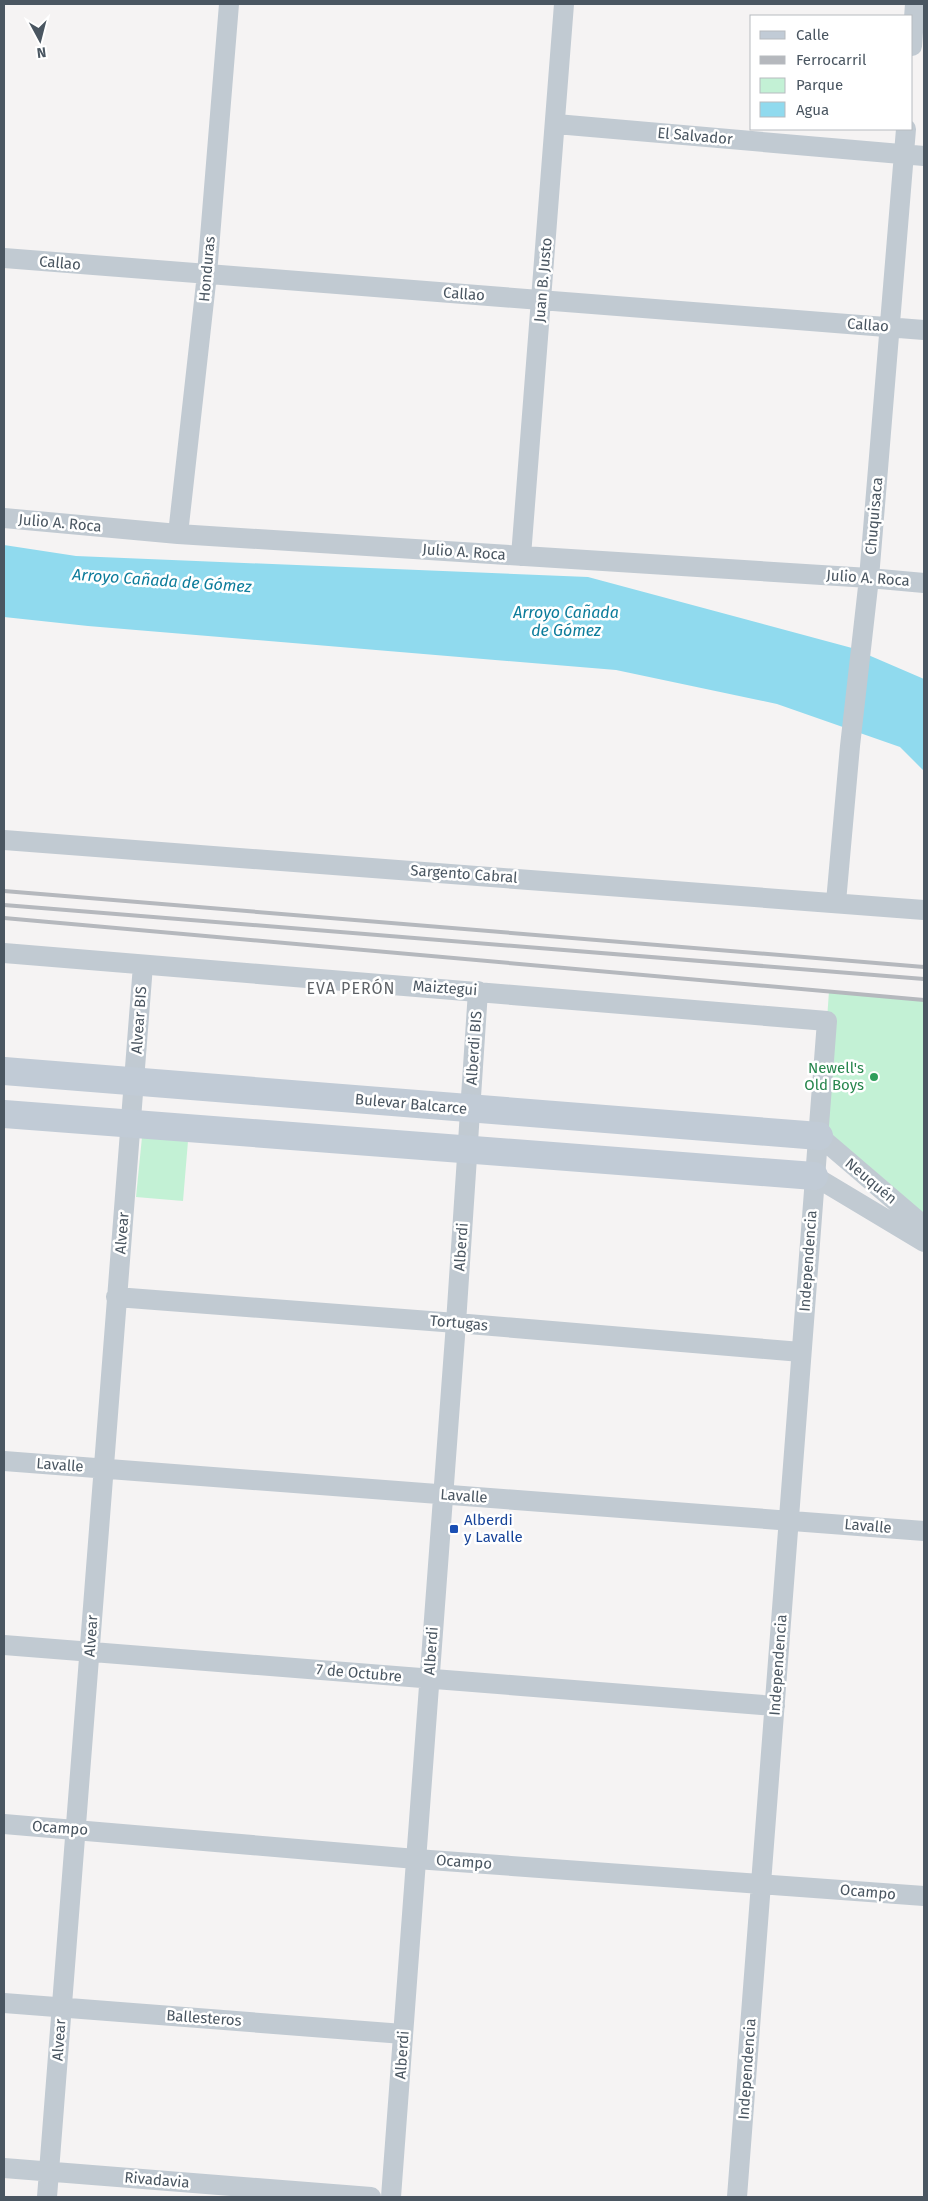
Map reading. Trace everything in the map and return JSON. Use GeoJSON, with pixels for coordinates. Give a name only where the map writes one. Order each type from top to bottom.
{"type":"FeatureCollection","features":[{"type":"Feature","properties":{"kind":"main road","name":"Bulevar Balcarce"},"geometry":{"type":"LineString","coordinates":[[4,1071],[134,1078],[819,1135]]}},
{"type":"Feature","properties":{"kind":"main road"},"geometry":{"type":"LineString","coordinates":[[4,1114],[814,1176]]}},
{"type":"Feature","properties":{"kind":"street","name":"Honduras"},"geometry":{"type":"LineString","coordinates":[[178,534],[207,274],[229,4]]}},
{"type":"Feature","properties":{"kind":"street","name":"Juan B. Justo"},"geometry":{"type":"LineString","coordinates":[[521,556],[564,4]]}},
{"type":"Feature","properties":{"kind":"street"},"geometry":{"type":"LineString","coordinates":[[913,32],[915,4]]}},
{"type":"Feature","properties":{"kind":"street","name":"El Salvador"},"geometry":{"type":"LineString","coordinates":[[556,124],[924,156]]}},
{"type":"Feature","properties":{"kind":"street","name":"Chuquisaca"},"geometry":{"type":"LineString","coordinates":[[836,902],[850,746],[869,578],[906,130]]}},
{"type":"Feature","properties":{"kind":"street","name":"Callao"},"geometry":{"type":"LineString","coordinates":[[4,258],[924,330]]}},
{"type":"Feature","properties":{"kind":"street","name":"Julio A. Roca"},"geometry":{"type":"LineString","coordinates":[[4,518],[178,534],[924,583]]}},
{"type":"Feature","properties":{"kind":"street","name":"Sargento Cabral"},"geometry":{"type":"LineString","coordinates":[[4,840],[924,910]]}},
{"type":"Feature","properties":{"kind":"street","name":"Maiztegui"},"geometry":{"type":"LineString","coordinates":[[4,953],[827,1021]]}},
{"type":"Feature","properties":{"kind":"street","name":"Alvear BIS"},"geometry":{"type":"LineString","coordinates":[[134,1078],[143,965]]}},
{"type":"Feature","properties":{"kind":"street","name":"Alberdi BIS"},"geometry":{"type":"LineString","coordinates":[[470,1107],[478,991]]}},
{"type":"Feature","properties":{"kind":"street","name":"Independencia"},"geometry":{"type":"LineString","coordinates":[[737,2197],[827,1021]]}},
{"type":"Feature","properties":{"kind":"street","name":"Alvear"},"geometry":{"type":"LineString","coordinates":[[47,2197],[134,1078]]}},
{"type":"Feature","properties":{"kind":"street","name":"Alberdi"},"geometry":{"type":"LineString","coordinates":[[391,2197],[456,1323],[470,1107]]}},
{"type":"Feature","properties":{"kind":"street","name":"Neuquén"},"geometry":{"type":"LineString","coordinates":[[819,1135],[924,1226]]}},
{"type":"Feature","properties":{"kind":"street","name":"Neuquén"},"geometry":{"type":"LineString","coordinates":[[814,1176],[924,1242]]}},
{"type":"Feature","properties":{"kind":"street","name":"Tortugas"},"geometry":{"type":"LineString","coordinates":[[116,1297],[801,1352]]}},
{"type":"Feature","properties":{"kind":"street","name":"Lavalle"},"geometry":{"type":"LineString","coordinates":[[4,1461],[924,1531]]}},
{"type":"Feature","properties":{"kind":"street","name":"7 de Octubre"},"geometry":{"type":"LineString","coordinates":[[4,1645],[774,1706]]}},
{"type":"Feature","properties":{"kind":"street","name":"Ocampo"},"geometry":{"type":"LineString","coordinates":[[4,1824],[416,1858],[924,1896]]}},
{"type":"Feature","properties":{"kind":"street","name":"Ballesteros"},"geometry":{"type":"LineString","coordinates":[[4,2003],[403,2034]]}},
{"type":"Feature","properties":{"kind":"street","name":"Rivadavia"},"geometry":{"type":"LineString","coordinates":[[4,2168],[371,2197]]}},
{"type":"Feature","properties":{"kind":"green space","name":"Newell's Old Boys"},"geometry":{"type":"Polygon","coordinates":[[[829,991],[924,1000],[924,1226],[819,1136],[829,991]]]}},
{"type":"Feature","properties":{"kind":"green space"},"geometry":{"type":"Polygon","coordinates":[[[142,1137],[188,1141],[183,1201],[136,1197],[142,1137]]]}},
{"type":"Feature","properties":{"kind":"water","name":"Arroyo Cañada de Gómez"},"geometry":{"type":"Polygon","coordinates":[[[4,545],[76,556],[588,577],[852,648],[924,679],[924,771],[900,747],[777,704],[616,670],[88,626],[4,617],[4,545]]]}},
{"type":"Feature","properties":{"kind":"railway"},"geometry":{"type":"LineString","coordinates":[[4,891],[924,967]]}},
{"type":"Feature","properties":{"kind":"railway"},"geometry":{"type":"LineString","coordinates":[[4,905],[924,979]]}},
{"type":"Feature","properties":{"kind":"railway"},"geometry":{"type":"LineString","coordinates":[[4,918],[924,1000]]}},
{"type":"Feature","properties":{"kind":"place","name":"Newell's Old Boys"},"geometry":{"type":"Point","coordinates":[874,1077]}},
{"type":"Feature","properties":{"kind":"place","name":"Alberdi y Lavalle"},"geometry":{"type":"Point","coordinates":[454,1529]}},
{"type":"Feature","properties":{"kind":"district","name":"EVA PERÓN"},"geometry":{"type":"Point","coordinates":[351,988]}}]}
